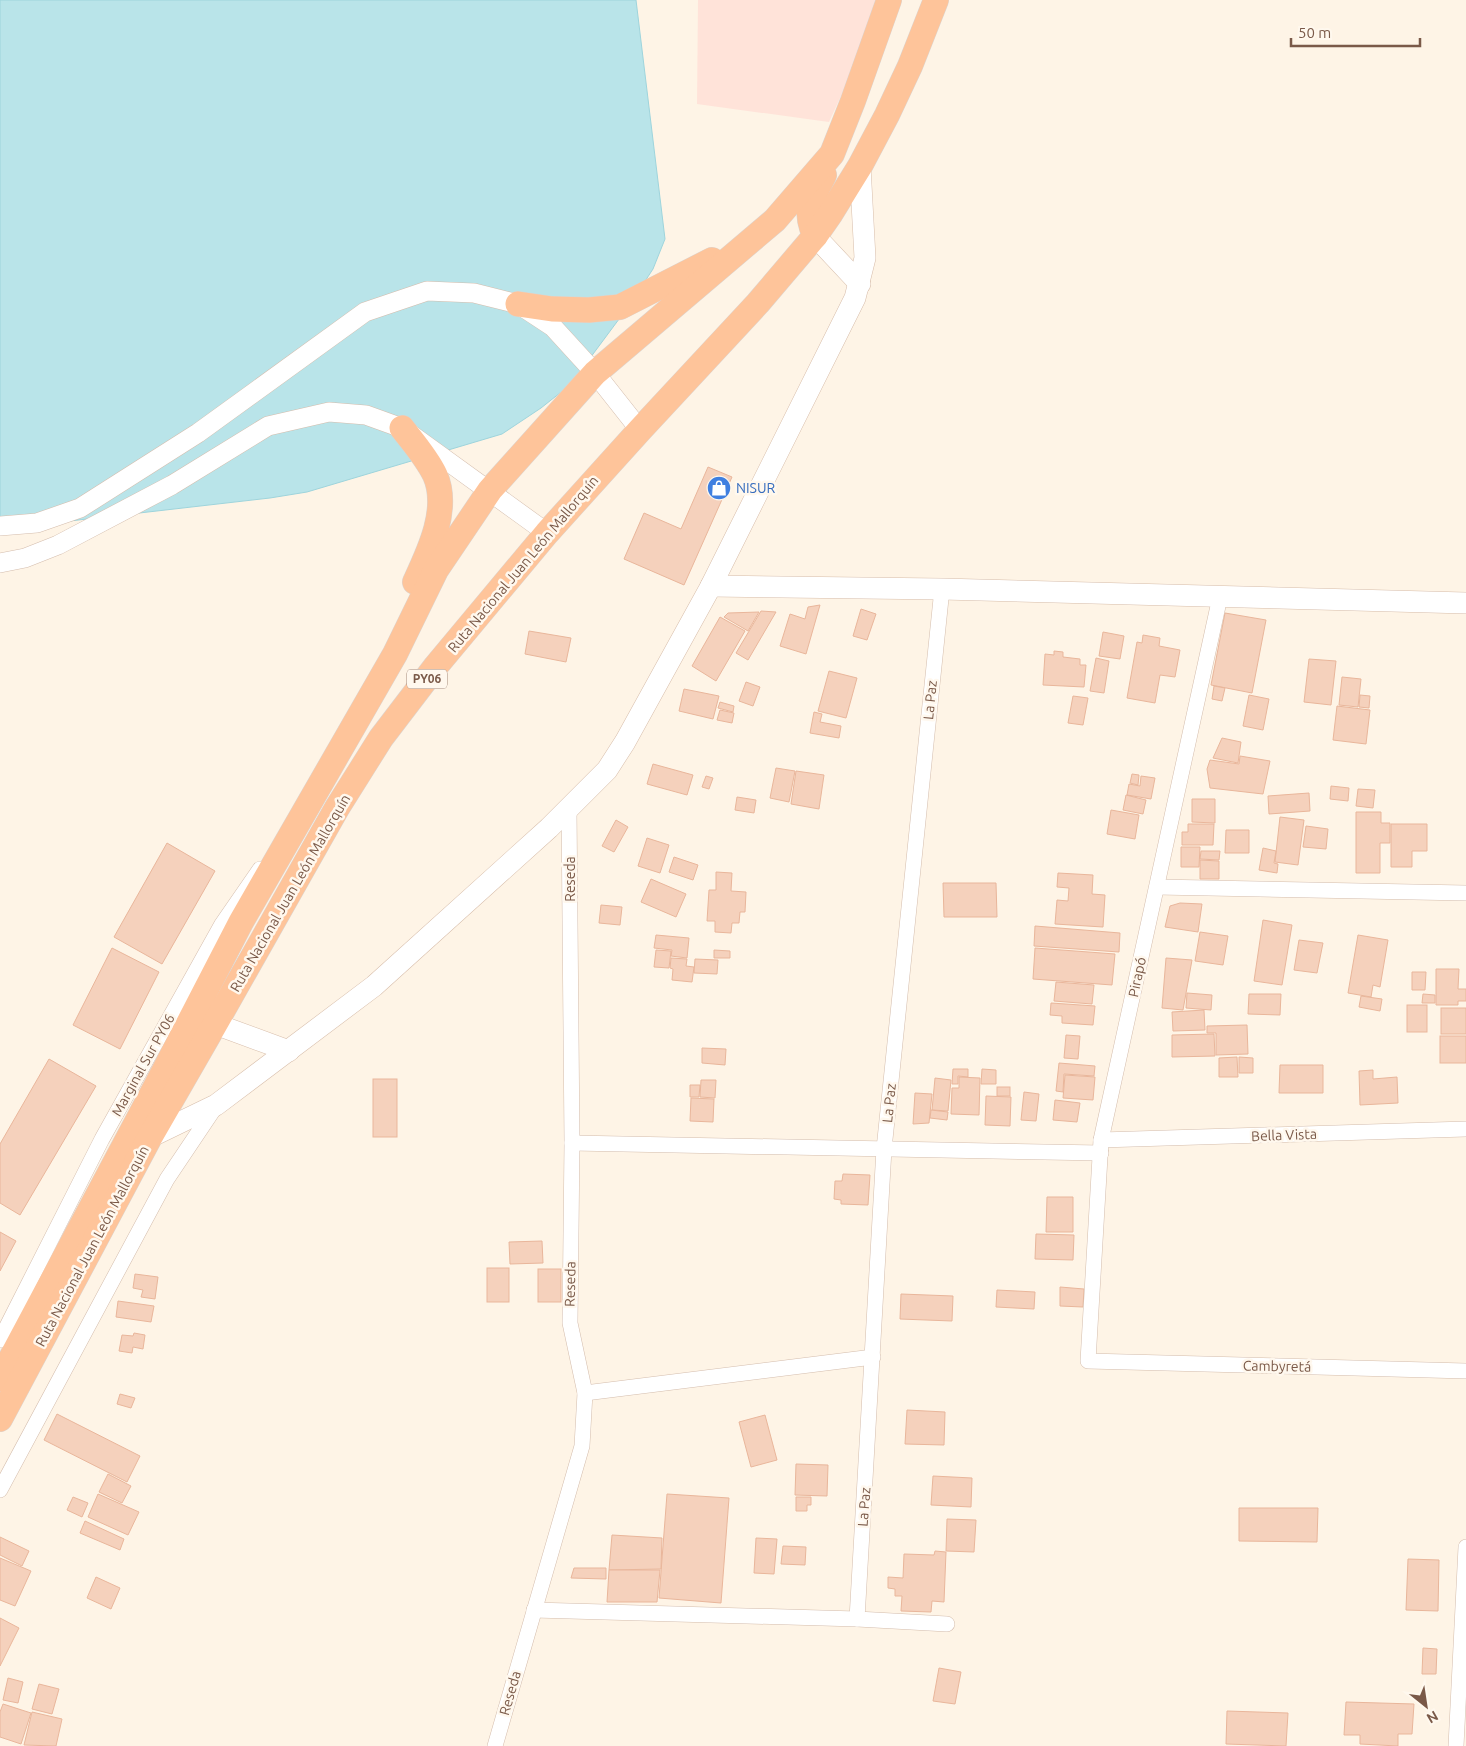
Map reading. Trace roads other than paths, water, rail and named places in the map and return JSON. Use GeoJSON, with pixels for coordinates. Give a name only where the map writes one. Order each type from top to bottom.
{"type":"FeatureCollection","features":[{"type":"Feature","properties":{"kind":"highway","name":"Ruta Nacional Juan León Mallorquín"},"geometry":{"type":"LineString","coordinates":[[0,1379],[241,922],[395,654],[436,570],[490,490],[595,373],[775,220],[832,154],[889,0]]}},
{"type":"Feature","properties":{"kind":"highway","name":"Ruta Nacional Juan León Mallorquín"},"geometry":{"type":"LineString","coordinates":[[0,1419],[150,1137],[332,816],[381,738],[436,666],[547,533],[758,303],[815,236],[860,166],[887,115],[910,66],[936,0]]}},
{"type":"Feature","properties":{"kind":"highway"},"geometry":{"type":"LineString","coordinates":[[815,236],[808,214],[832,154]]}},
{"type":"Feature","properties":{"kind":"highway"},"geometry":{"type":"LineString","coordinates":[[518,304],[552,309],[589,310],[620,307],[754,238]]}},
{"type":"Feature","properties":{"kind":"highway"},"geometry":{"type":"LineString","coordinates":[[370,697],[392,628],[417,578],[437,529],[440,497],[435,476],[419,450],[402,428]]}},
{"type":"Feature","properties":{"kind":"main road"},"geometry":{"type":"LineString","coordinates":[[150,1137],[216,1105],[374,986],[569,809],[607,770],[625,742],[711,586],[855,298],[866,258],[860,166]]}},
{"type":"Feature","properties":{"kind":"main road"},"geometry":{"type":"LineString","coordinates":[[815,236],[860,284]]}},
{"type":"Feature","properties":{"kind":"main road"},"geometry":{"type":"LineString","coordinates":[[711,586],[942,589],[1466,603]]}},
{"type":"Feature","properties":{"kind":"main road"},"geometry":{"type":"LineString","coordinates":[[190,1020],[215,1024],[289,1051]]}},
{"type":"Feature","properties":{"kind":"street"},"geometry":{"type":"LineString","coordinates":[[0,526],[37,523],[80,508],[198,433],[365,312],[427,291],[474,293],[518,304],[554,327],[595,373],[640,430]]}},
{"type":"Feature","properties":{"kind":"street"},"geometry":{"type":"LineString","coordinates":[[0,563],[24,558],[58,545],[172,485],[268,426],[329,412],[366,416],[402,428],[547,533]]}},
{"type":"Feature","properties":{"kind":"street","name":"La Paz"},"geometry":{"type":"LineString","coordinates":[[857,1619],[884,1149],[942,589]]}},
{"type":"Feature","properties":{"kind":"street","name":"Pirapó"},"geometry":{"type":"LineString","coordinates":[[1088,1361],[1101,1147],[1220,597]]}},
{"type":"Feature","properties":{"kind":"street","name":"Marginal Sur PY06"},"geometry":{"type":"LineString","coordinates":[[0,1340],[102,1138],[222,924],[245,889],[309,804]]}},
{"type":"Feature","properties":{"kind":"street","name":"Reseda"},"geometry":{"type":"LineString","coordinates":[[495,1746],[582,1446],[584,1393],[570,1323],[572,1143],[569,809]]}},
{"type":"Feature","properties":{"kind":"street"},"geometry":{"type":"LineString","coordinates":[[1157,887],[1466,893]]}},
{"type":"Feature","properties":{"kind":"street"},"geometry":{"type":"LineString","coordinates":[[0,1490],[167,1179],[216,1105]]}},
{"type":"Feature","properties":{"kind":"street","name":"Bella Vista"},"geometry":{"type":"LineString","coordinates":[[572,1143],[884,1149],[1101,1147],[1466,1129]]}},
{"type":"Feature","properties":{"kind":"street"},"geometry":{"type":"LineString","coordinates":[[584,1393],[873,1357]]}},
{"type":"Feature","properties":{"kind":"street","name":"Cambyretá"},"geometry":{"type":"LineString","coordinates":[[1088,1361],[1466,1371]]}},
{"type":"Feature","properties":{"kind":"street"},"geometry":{"type":"LineString","coordinates":[[1456,1746],[1464,1633],[1466,1547]]}},
{"type":"Feature","properties":{"kind":"street"},"geometry":{"type":"LineString","coordinates":[[534,1610],[857,1619],[947,1624]]}},
{"type":"Feature","properties":{"kind":"water"},"geometry":{"type":"Polygon","coordinates":[[[0,0],[636,0],[665,239],[653,269],[628,307],[570,385],[541,408],[502,434],[307,492],[270,498],[0,529],[0,0]]]}},
{"type":"Feature","properties":{"kind":"place","name":"NISUR"},"geometry":{"type":"Point","coordinates":[719,488]}}]}
